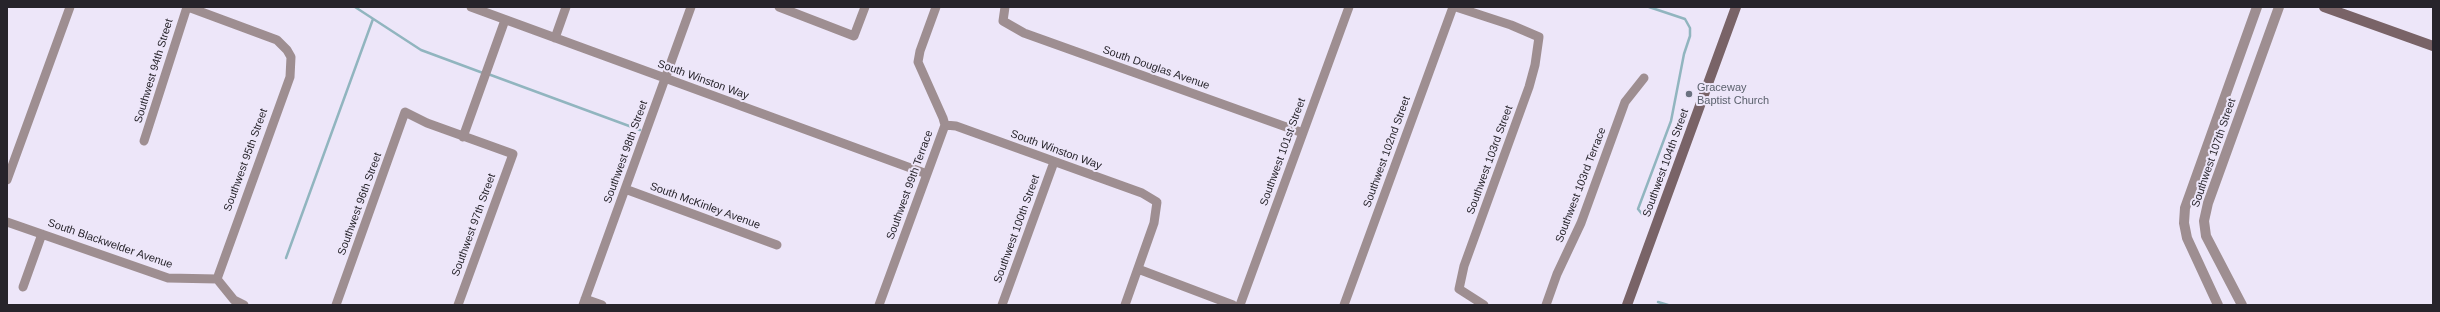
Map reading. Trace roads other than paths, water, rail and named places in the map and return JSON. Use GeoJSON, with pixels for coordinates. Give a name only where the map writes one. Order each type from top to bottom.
{"type":"FeatureCollection","features":[{"type":"Feature","properties":{"kind":"main road","name":"Southwest 104th Street"},"geometry":{"type":"LineString","coordinates":[[1627,305],[1736,7]]}},
{"type":"Feature","properties":{"kind":"main road"},"geometry":{"type":"LineString","coordinates":[[2331,8],[2433,46]]}},
{"type":"Feature","properties":{"kind":"street"},"geometry":{"type":"LineString","coordinates":[[7,180],[70,7]]}},
{"type":"Feature","properties":{"kind":"street","name":"Southwest 95th Street"},"geometry":{"type":"LineString","coordinates":[[187,7],[277,40],[287,50],[291,58],[290,77],[216,279]]}},
{"type":"Feature","properties":{"kind":"street","name":"Southwest 94th Street"},"geometry":{"type":"LineString","coordinates":[[144,141],[187,7]]}},
{"type":"Feature","properties":{"kind":"street","name":"South Winston Way"},"geometry":{"type":"LineString","coordinates":[[471,7],[927,174]]}},
{"type":"Feature","properties":{"kind":"street"},"geometry":{"type":"LineString","coordinates":[[555,38],[566,7]]}},
{"type":"Feature","properties":{"kind":"street","name":"Southwest 98th Street"},"geometry":{"type":"LineString","coordinates":[[584,302],[691,7]]}},
{"type":"Feature","properties":{"kind":"street"},"geometry":{"type":"LineString","coordinates":[[780,7],[854,36],[865,7]]}},
{"type":"Feature","properties":{"kind":"street","name":"Southwest 99th Terrace"},"geometry":{"type":"LineString","coordinates":[[879,305],[945,125],[918,62],[920,51],[936,7]]}},
{"type":"Feature","properties":{"kind":"street","name":"South Douglas Avenue"},"geometry":{"type":"LineString","coordinates":[[1005,7],[1003,21],[1024,33],[1303,133]]}},
{"type":"Feature","properties":{"kind":"street","name":"Southwest 101st Street"},"geometry":{"type":"LineString","coordinates":[[1240,305],[1349,7]]}},
{"type":"Feature","properties":{"kind":"street","name":"Southwest 103rd Street"},"geometry":{"type":"LineString","coordinates":[[1455,7],[1511,25],[1539,37],[1535,65],[1529,87],[1464,266],[1459,289],[1484,305]]}},
{"type":"Feature","properties":{"kind":"street","name":"Southwest 102nd Street"},"geometry":{"type":"LineString","coordinates":[[1344,305],[1455,7]]}},
{"type":"Feature","properties":{"kind":"street","name":"Southwest 107th Street"},"geometry":{"type":"LineString","coordinates":[[2218,305],[2186,238],[2184,223],[2185,208],[2257,7]]}},
{"type":"Feature","properties":{"kind":"street","name":"Southwest 107th Street"},"geometry":{"type":"LineString","coordinates":[[2242,305],[2206,236],[2204,221],[2208,203],[2279,7]]}},
{"type":"Feature","properties":{"kind":"street"},"geometry":{"type":"LineString","coordinates":[[463,136],[505,20]]}},
{"type":"Feature","properties":{"kind":"street","name":"Southwest 103rd Terrace"},"geometry":{"type":"LineString","coordinates":[[1546,305],[1555,279],[1581,223],[1626,102],[1644,78]]}},
{"type":"Feature","properties":{"kind":"street","name":"Southwest 96th Street"},"geometry":{"type":"LineString","coordinates":[[336,305],[405,112],[427,123],[463,136]]}},
{"type":"Feature","properties":{"kind":"street","name":"South Winston Way"},"geometry":{"type":"LineString","coordinates":[[945,125],[956,126],[1142,193],[1157,202],[1154,223],[1138,269]]}},
{"type":"Feature","properties":{"kind":"street","name":"Southwest 97th Street"},"geometry":{"type":"LineString","coordinates":[[458,305],[513,154],[463,136]]}},
{"type":"Feature","properties":{"kind":"street","name":"Southwest 100th Street"},"geometry":{"type":"LineString","coordinates":[[1002,305],[1054,162]]}},
{"type":"Feature","properties":{"kind":"street","name":"South McKinley Avenue"},"geometry":{"type":"LineString","coordinates":[[625,189],[777,245]]}},
{"type":"Feature","properties":{"kind":"street","name":"South Blackwelder Avenue"},"geometry":{"type":"LineString","coordinates":[[7,222],[168,278],[184,280],[216,279]]}},
{"type":"Feature","properties":{"kind":"street"},"geometry":{"type":"LineString","coordinates":[[23,287],[42,234]]}},
{"type":"Feature","properties":{"kind":"street"},"geometry":{"type":"LineString","coordinates":[[1125,305],[1138,269],[1233,305]]}},
{"type":"Feature","properties":{"kind":"street"},"geometry":{"type":"LineString","coordinates":[[216,279],[234,300],[244,305]]}},
{"type":"Feature","properties":{"kind":"street"},"geometry":{"type":"LineString","coordinates":[[584,302],[602,305]]}},
{"type":"Feature","properties":{"kind":"waterway"},"geometry":{"type":"LineString","coordinates":[[355,7],[421,50],[483,73]]}},
{"type":"Feature","properties":{"kind":"waterway"},"geometry":{"type":"LineString","coordinates":[[1642,214],[1638,209],[1671,121],[1684,54],[1690,36],[1690,28],[1685,19],[1649,7]]}},
{"type":"Feature","properties":{"kind":"waterway"},"geometry":{"type":"LineString","coordinates":[[286,258],[373,19]]}},
{"type":"Feature","properties":{"kind":"waterway"},"geometry":{"type":"LineString","coordinates":[[488,74],[640,130]]}},
{"type":"Feature","properties":{"kind":"waterway"},"geometry":{"type":"LineString","coordinates":[[1658,302],[1668,305]]}},
{"type":"Feature","properties":{"kind":"place","name":"Graceway Baptist Church"},"geometry":{"type":"Point","coordinates":[1689,94]}}]}
